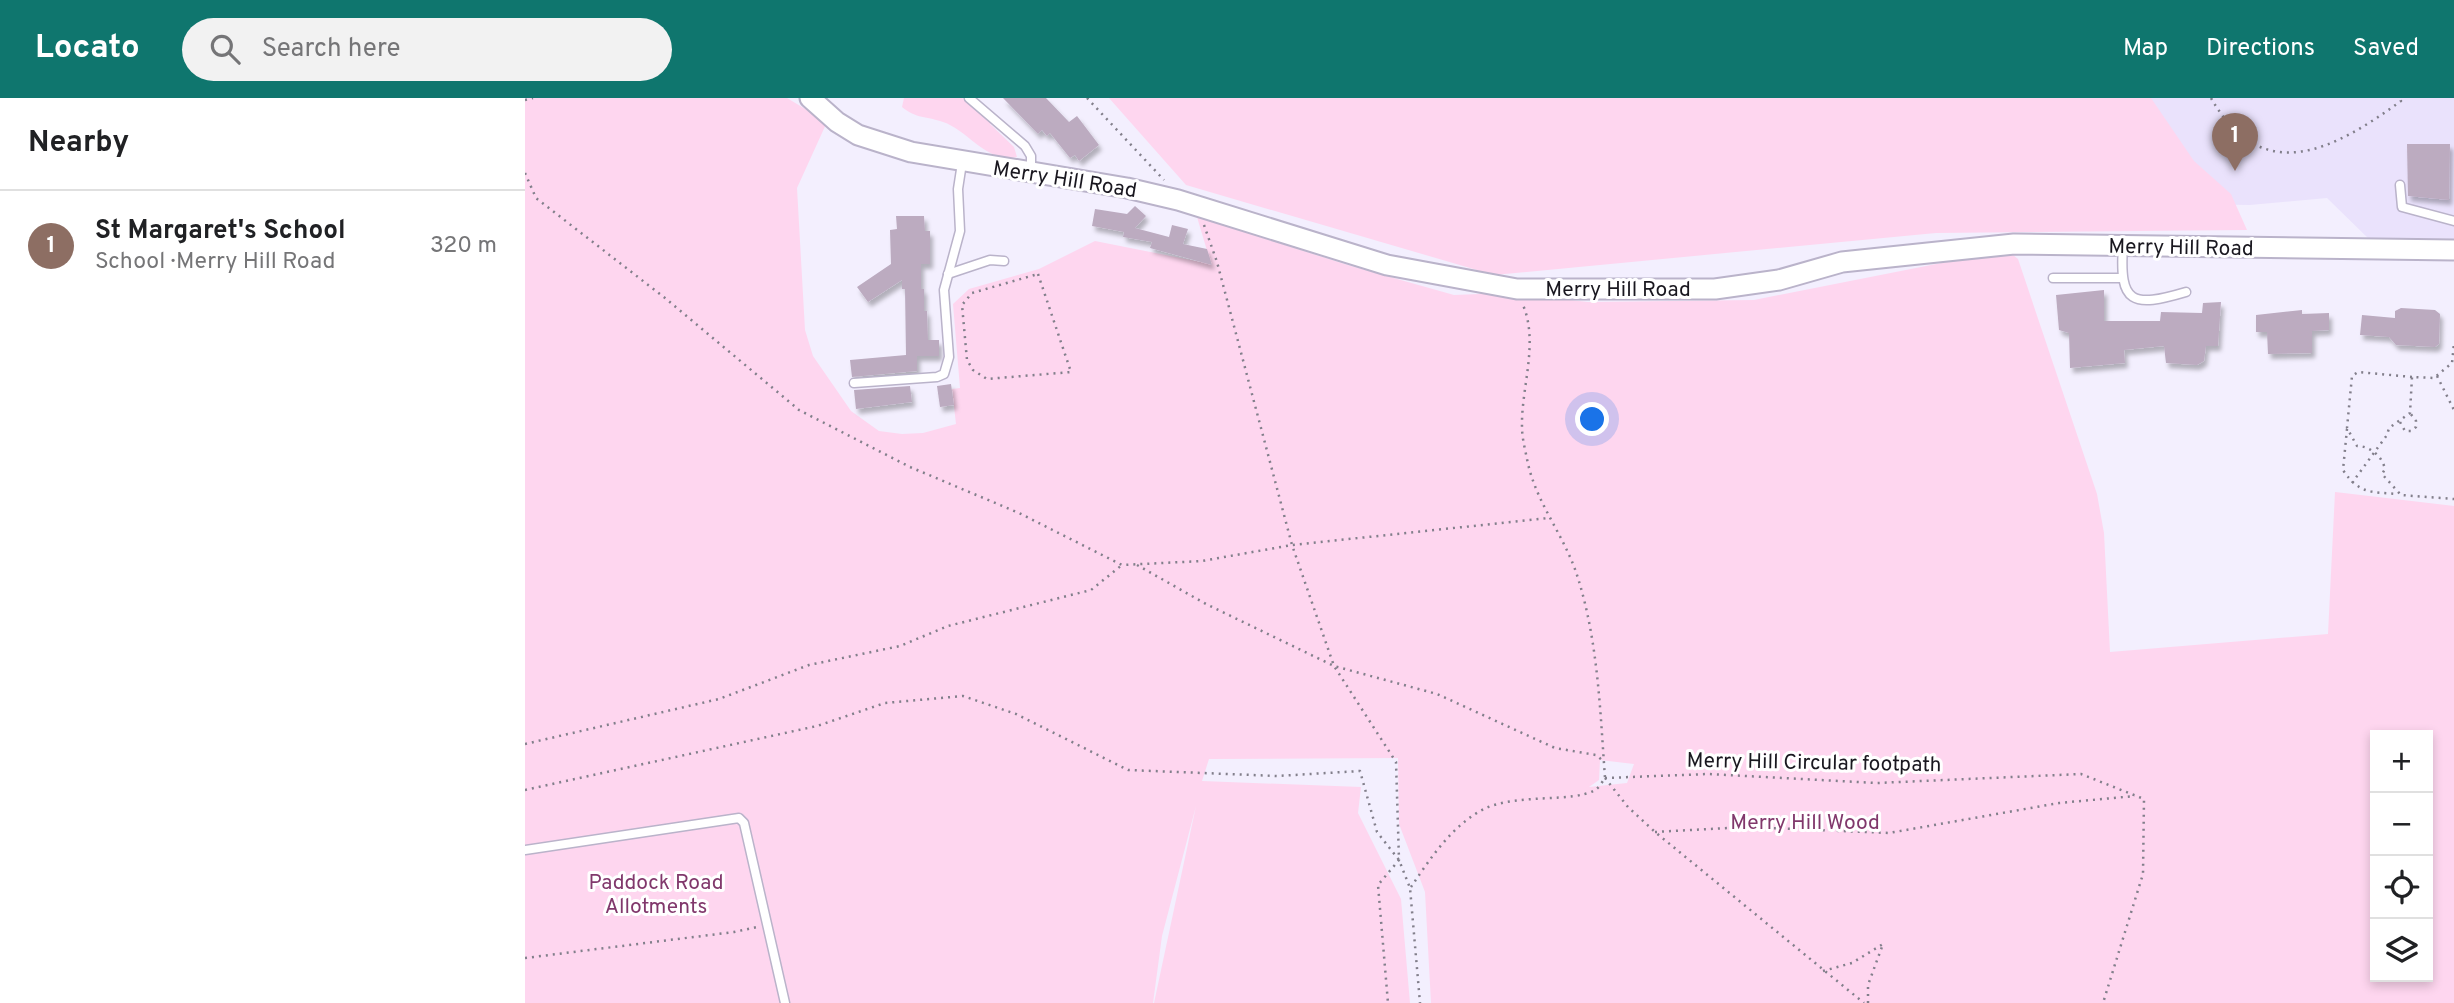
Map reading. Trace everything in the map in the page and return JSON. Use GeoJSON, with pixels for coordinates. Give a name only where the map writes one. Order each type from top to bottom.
{"type":"FeatureCollection","features":[{"type":"Feature","properties":{"kind":"street","name":"Merry Hill Road"},"geometry":{"type":"LineString","coordinates":[[810,98],[837,122],[858,135],[911,152],[963,163],[1127,188],[1178,200],[1387,265],[1517,289],[1715,289],[1779,280],[1842,262],[2014,244],[2454,250]]}},
{"type":"Feature","properties":{"kind":"lane"},"geometry":{"type":"LineString","coordinates":[[969,98],[1025,146],[1031,156],[1031,173]]}},
{"type":"Feature","properties":{"kind":"lane"},"geometry":{"type":"LineString","coordinates":[[854,383],[937,377],[944,374],[949,357],[944,290],[960,231],[958,189],[963,163]]}},
{"type":"Feature","properties":{"kind":"lane"},"geometry":{"type":"LineString","coordinates":[[2400,185],[2402,207],[2454,221]]}},
{"type":"Feature","properties":{"kind":"lane"},"geometry":{"type":"LineString","coordinates":[[2123,246],[2121,278],[2125,291],[2132,298],[2148,300],[2186,292]]}},
{"type":"Feature","properties":{"kind":"lane"},"geometry":{"type":"LineString","coordinates":[[948,274],[990,260],[1005,261]]}},
{"type":"Feature","properties":{"kind":"lane"},"geometry":{"type":"LineString","coordinates":[[2053,278],[2121,278]]}},
{"type":"Feature","properties":{"kind":"lane"},"geometry":{"type":"LineString","coordinates":[[525,849],[739,818],[744,823],[785,1003]]}},
{"type":"Feature","properties":{"kind":"path"},"geometry":{"type":"LineString","coordinates":[[525,100],[533,98]]}},
{"type":"Feature","properties":{"kind":"path"},"geometry":{"type":"LineString","coordinates":[[1087,98],[1163,178],[1178,200]]}},
{"type":"Feature","properties":{"kind":"path"},"geometry":{"type":"LineString","coordinates":[[2211,98],[2232,128],[2247,142],[2267,150],[2290,154],[2312,151],[2339,141],[2369,124],[2401,101],[2399,98]]}},
{"type":"Feature","properties":{"kind":"path"},"geometry":{"type":"LineString","coordinates":[[525,173],[536,198],[665,298],[799,410],[910,467],[1019,513],[1122,565],[1202,561],[1292,545],[1549,518]]}},
{"type":"Feature","properties":{"kind":"path"},"geometry":{"type":"LineString","coordinates":[[1204,209],[1202,217],[1217,262],[1292,545],[1334,666],[1396,762],[1399,860],[1378,885],[1388,1003]]}},
{"type":"Feature","properties":{"kind":"path"},"geometry":{"type":"LineString","coordinates":[[1038,274],[1071,372],[987,379],[973,370],[967,360],[962,305],[972,293],[1038,274]]}},
{"type":"Feature","properties":{"kind":"path"},"geometry":{"type":"LineString","coordinates":[[1517,289],[1528,316],[1529,340],[1522,429],[1534,488],[1575,570],[1587,610],[1600,695],[1605,778],[1628,807],[1655,832],[1823,971],[1866,1003]]}},
{"type":"Feature","properties":{"kind":"path"},"geometry":{"type":"LineString","coordinates":[[2454,342],[2452,363],[2437,376],[2412,377],[2358,372],[2352,376],[2343,470],[2352,483],[2370,492],[2454,499]]}},
{"type":"Feature","properties":{"kind":"path"},"geometry":{"type":"LineString","coordinates":[[2437,376],[2454,410]]}},
{"type":"Feature","properties":{"kind":"path"},"geometry":{"type":"LineString","coordinates":[[2400,422],[2405,430],[2411,431],[2416,427],[2416,421],[2410,413],[2412,377]]}},
{"type":"Feature","properties":{"kind":"path"},"geometry":{"type":"LineString","coordinates":[[2352,483],[2389,428],[2410,413]]}},
{"type":"Feature","properties":{"kind":"path"},"geometry":{"type":"LineString","coordinates":[[2347,428],[2357,446],[2364,446],[2374,452],[2383,463],[2382,474],[2401,495]]}},
{"type":"Feature","properties":{"kind":"path"},"geometry":{"type":"LineString","coordinates":[[525,744],[719,699],[809,665],[900,646],[948,625],[1091,590],[1122,565]]}},
{"type":"Feature","properties":{"kind":"path"},"geometry":{"type":"LineString","coordinates":[[1137,565],[1206,604],[1334,666],[1437,694],[1555,748],[1596,755],[1604,761]]}},
{"type":"Feature","properties":{"kind":"path"},"geometry":{"type":"LineString","coordinates":[[525,790],[817,726],[885,703],[963,696],[1016,714],[1128,770],[1277,776],[1360,771],[1377,832],[1399,860],[1410,888],[1420,1003]]}},
{"type":"Feature","properties":{"kind":"path","name":"Merry Hill Circular footpath"},"geometry":{"type":"LineString","coordinates":[[1605,778],[1708,774],[1877,783],[2081,774],[2137,796]]}},
{"type":"Feature","properties":{"kind":"path"},"geometry":{"type":"LineString","coordinates":[[1410,888],[1453,833],[1484,809],[1522,797],[1584,794],[1595,791],[1605,778]]}},
{"type":"Feature","properties":{"kind":"path"},"geometry":{"type":"LineString","coordinates":[[1655,832],[1746,827],[1889,833],[2060,803],[2121,800],[2137,796],[2144,799],[2143,874],[2103,1003]]}},
{"type":"Feature","properties":{"kind":"path"},"geometry":{"type":"LineString","coordinates":[[525,958],[734,932],[766,923]]}},
{"type":"Feature","properties":{"kind":"path"},"geometry":{"type":"LineString","coordinates":[[1823,971],[1852,963],[1883,944],[1868,985],[1866,1003]]}},
{"type":"Feature","properties":{"kind":"shaded area"},"geometry":{"type":"Polygon","coordinates":[[[1915,98],[2454,98],[2454,240],[2372,242],[2327,198],[2250,205],[2096,203],[1915,98]]]}},
{"type":"Feature","properties":{"kind":"green space"},"geometry":{"type":"Polygon","coordinates":[[[525,98],[787,98],[827,122],[797,188],[805,330],[813,356],[851,411],[879,431],[923,433],[956,424],[952,389],[960,388],[953,304],[969,289],[1039,269],[1095,241],[1211,264],[1197,217],[1351,266],[1454,295],[1506,293],[1588,302],[1754,300],[2007,250],[2018,259],[2097,494],[2104,533],[2110,652],[2328,634],[2335,492],[2454,506],[2454,1003],[1431,1003],[1425,892],[1399,824],[1398,758],[1209,759],[1202,781],[1361,787],[1358,813],[1401,899],[1410,1003],[1154,1003],[1196,806],[1162,936],[1153,1003],[525,1003],[525,98]],[[1600,760],[1599,780],[1589,787],[1627,783],[1634,764],[1600,760]]]}},
{"type":"Feature","properties":{"kind":"green space"},"geometry":{"type":"Polygon","coordinates":[[[904,98],[962,98],[992,121],[990,124],[1014,147],[1017,157],[996,156],[952,126],[912,114],[902,107],[904,98]]]}},
{"type":"Feature","properties":{"kind":"green space"},"geometry":{"type":"Polygon","coordinates":[[[1109,98],[2151,98],[2194,161],[2231,194],[2247,230],[1936,233],[1494,275],[1186,185],[1109,98]]]}},
{"type":"Feature","properties":{"kind":"building"},"geometry":{"type":"Polygon","coordinates":[[[1003,98],[1046,98],[1069,122],[1077,116],[1099,145],[1079,161],[1075,155],[1070,158],[1050,133],[1047,136],[1042,130],[1038,134],[1003,98]]]}},
{"type":"Feature","properties":{"kind":"building"},"geometry":{"type":"Polygon","coordinates":[[[2407,144],[2450,144],[2449,200],[2408,196],[2407,144]]]}},
{"type":"Feature","properties":{"kind":"building"},"geometry":{"type":"Polygon","coordinates":[[[1135,206],[1146,216],[1135,228],[1169,237],[1172,225],[1188,229],[1183,244],[1207,249],[1212,265],[1150,248],[1152,242],[1123,237],[1124,232],[1092,226],[1095,209],[1127,214],[1135,206]]]}},
{"type":"Feature","properties":{"kind":"building"},"geometry":{"type":"Polygon","coordinates":[[[896,216],[924,216],[925,231],[930,231],[930,264],[921,264],[921,289],[924,289],[928,340],[939,340],[939,356],[917,356],[917,371],[852,377],[850,360],[906,355],[905,289],[902,289],[902,280],[868,302],[857,287],[891,264],[890,230],[897,229],[896,216]]]}},
{"type":"Feature","properties":{"kind":"building"},"geometry":{"type":"Polygon","coordinates":[[[2104,290],[2104,321],[2160,321],[2161,312],[2202,313],[2203,303],[2221,302],[2218,346],[2206,346],[2204,361],[2197,365],[2166,363],[2164,346],[2124,350],[2125,363],[2070,368],[2069,333],[2059,330],[2056,295],[2104,290]]]}},
{"type":"Feature","properties":{"kind":"building"},"geometry":{"type":"Polygon","coordinates":[[[2401,308],[2435,310],[2440,314],[2439,344],[2435,347],[2396,345],[2389,337],[2360,335],[2362,315],[2395,318],[2395,311],[2401,308]]]}},
{"type":"Feature","properties":{"kind":"building"},"geometry":{"type":"Polygon","coordinates":[[[2302,310],[2302,314],[2329,313],[2329,330],[2312,331],[2312,353],[2268,354],[2267,332],[2256,332],[2256,315],[2302,310]]]}},
{"type":"Feature","properties":{"kind":"building"},"geometry":{"type":"Polygon","coordinates":[[[951,384],[954,405],[940,407],[937,386],[951,384]]]}},
{"type":"Feature","properties":{"kind":"building"},"geometry":{"type":"Polygon","coordinates":[[[910,386],[912,402],[856,409],[854,390],[910,386]]]}},
{"type":"Feature","properties":{"kind":"place","name":"St Margaret's School"},"geometry":{"type":"Point","coordinates":[2235,171]}},
{"type":"Feature","properties":{"kind":"park label","name":"Merry Hill Wood"},"geometry":{"type":"Point","coordinates":[1805,822]}},
{"type":"Feature","properties":{"kind":"park label","name":"Paddock Road Allotments"},"geometry":{"type":"Point","coordinates":[656,894]}}]}
